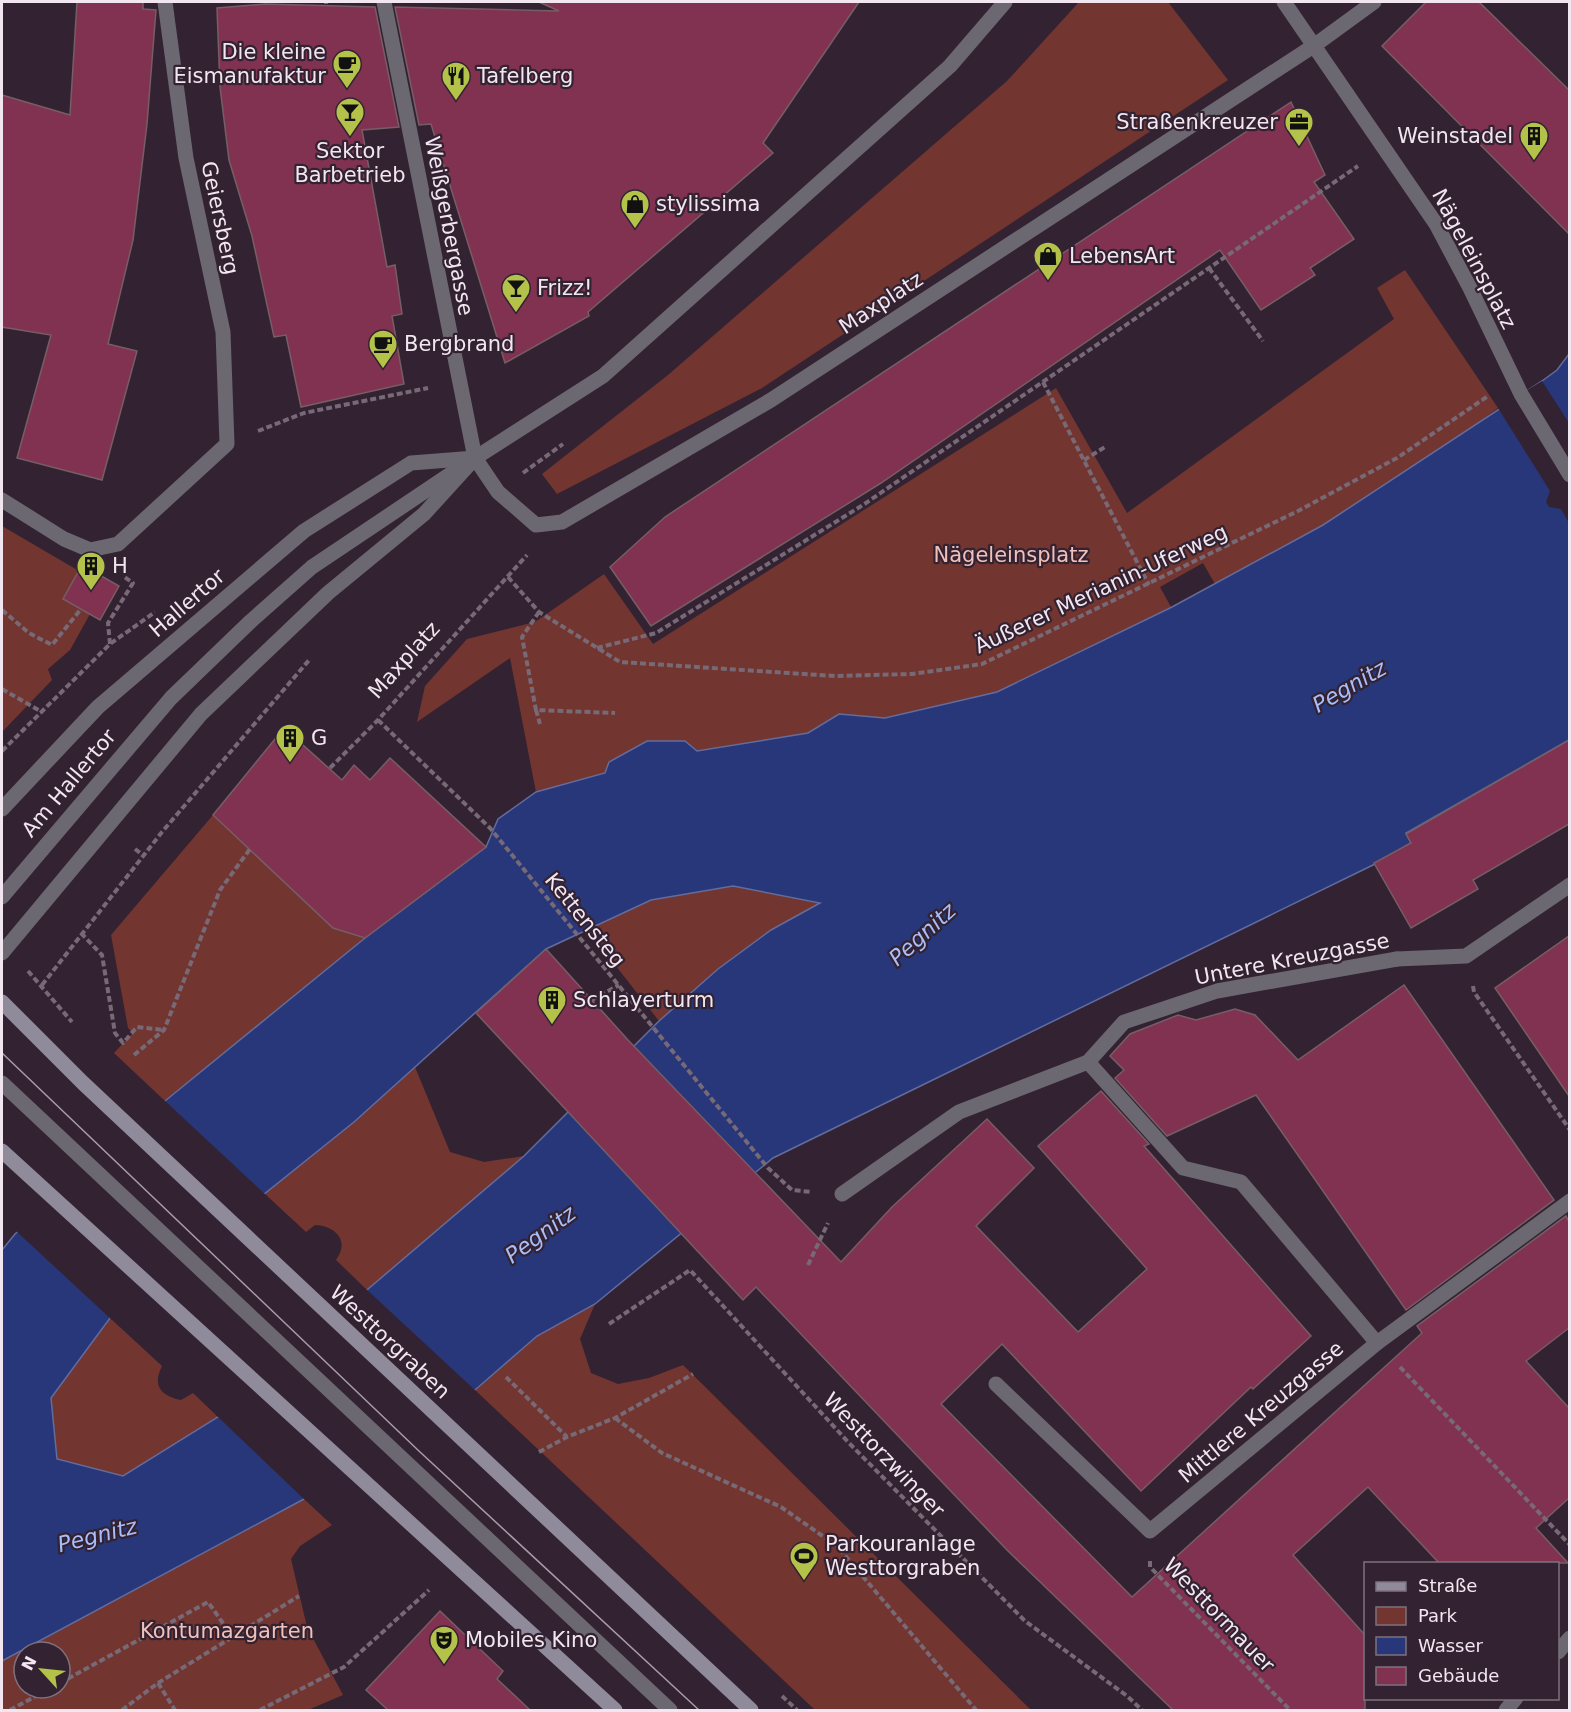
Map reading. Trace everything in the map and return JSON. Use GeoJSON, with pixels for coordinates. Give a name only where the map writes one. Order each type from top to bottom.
{"type":"FeatureCollection","features":[{"type":"Feature","properties":{"kind":"main road","name":"Westtorgraben"},"geometry":{"type":"LineString","coordinates":[[2,1002],[83,1083],[751,1710]]}},
{"type":"Feature","properties":{"kind":"main road"},"geometry":{"type":"LineString","coordinates":[[4,1154],[615,1710]]}},
{"type":"Feature","properties":{"kind":"street","name":"Geiersberg"},"geometry":{"type":"LineString","coordinates":[[165,2],[186,158],[223,332],[227,444]]}},
{"type":"Feature","properties":{"kind":"street","name":"Weißgerbergasse"},"geometry":{"type":"LineString","coordinates":[[384,2],[475,458]]}},
{"type":"Feature","properties":{"kind":"street"},"geometry":{"type":"LineString","coordinates":[[2,953],[201,714],[328,593],[424,514],[475,458],[603,376],[950,66],[1005,2]]}},
{"type":"Feature","properties":{"kind":"street"},"geometry":{"type":"LineString","coordinates":[[1284,2],[1384,148]]}},
{"type":"Feature","properties":{"kind":"street","name":"Maxplatz"},"geometry":{"type":"LineString","coordinates":[[475,458],[498,492],[536,525],[562,522],[771,400],[1315,45],[1374,2]]}},
{"type":"Feature","properties":{"kind":"street","name":"Nägeleinsplatz"},"geometry":{"type":"LineString","coordinates":[[1384,148],[1436,224],[1521,394],[1569,475]]}},
{"type":"Feature","properties":{"kind":"street"},"geometry":{"type":"LineString","coordinates":[[2,500],[63,538],[90,550],[118,544],[227,444]]}},
{"type":"Feature","properties":{"kind":"street","name":"Hallertor"},"geometry":{"type":"LineString","coordinates":[[98,707],[304,531],[411,463],[475,458]]}},
{"type":"Feature","properties":{"kind":"street","name":"Am Hallertor"},"geometry":{"type":"LineString","coordinates":[[2,897],[171,698],[312,567],[475,458]]}},
{"type":"Feature","properties":{"kind":"street","name":"Am Hallertor"},"geometry":{"type":"LineString","coordinates":[[2,809],[98,707]]}},
{"type":"Feature","properties":{"kind":"street"},"geometry":{"type":"LineString","coordinates":[[1466,956],[1569,885]]}},
{"type":"Feature","properties":{"kind":"street","name":"Untere Kreuzgasse"},"geometry":{"type":"LineString","coordinates":[[842,1194],[959,1112],[1089,1062],[1124,1023],[1134,1019],[1217,991],[1397,959],[1466,956]]}},
{"type":"Feature","properties":{"kind":"street"},"geometry":{"type":"LineString","coordinates":[[1089,1062],[1183,1168],[1241,1182],[1377,1343]]}},
{"type":"Feature","properties":{"kind":"street"},"geometry":{"type":"LineString","coordinates":[[2,1083],[405,1465],[670,1710]]}},
{"type":"Feature","properties":{"kind":"street","name":"Mittlere Kreuzgasse"},"geometry":{"type":"LineString","coordinates":[[1150,1531],[1377,1343],[1569,1201]]}},
{"type":"Feature","properties":{"kind":"street"},"geometry":{"type":"LineString","coordinates":[[996,1384],[1150,1531]]}},
{"type":"Feature","properties":{"kind":"street"},"geometry":{"type":"LineString","coordinates":[[1559,1650],[1569,1638]]}},
{"type":"Feature","properties":{"kind":"path"},"geometry":{"type":"LineString","coordinates":[[596,648],[656,633],[863,505],[1384,148]]}},
{"type":"Feature","properties":{"kind":"path"},"geometry":{"type":"LineString","coordinates":[[1209,268],[1263,341]]}},
{"type":"Feature","properties":{"kind":"path","name":"Äußerer Merianin-Uferweg"},"geometry":{"type":"LineString","coordinates":[[507,577],[539,612],[620,662],[835,676],[912,674],[982,664],[1149,585],[1397,458],[1513,378]]}},
{"type":"Feature","properties":{"kind":"path"},"geometry":{"type":"LineString","coordinates":[[227,444],[304,413],[458,382]]}},
{"type":"Feature","properties":{"kind":"path"},"geometry":{"type":"LineString","coordinates":[[1043,382],[1149,585]]}},
{"type":"Feature","properties":{"kind":"path"},"geometry":{"type":"LineString","coordinates":[[1084,460],[1105,447]]}},
{"type":"Feature","properties":{"kind":"path","name":"Maxplatz"},"geometry":{"type":"LineString","coordinates":[[330,768],[378,720],[507,577]]}},
{"type":"Feature","properties":{"kind":"path"},"geometry":{"type":"LineString","coordinates":[[110,644],[108,623],[124,595]]}},
{"type":"Feature","properties":{"kind":"path"},"geometry":{"type":"LineString","coordinates":[[2,610],[29,633],[52,645],[81,609]]}},
{"type":"Feature","properties":{"kind":"path"},"geometry":{"type":"LineString","coordinates":[[539,612],[522,637],[540,724]]}},
{"type":"Feature","properties":{"kind":"path"},"geometry":{"type":"LineString","coordinates":[[42,985],[143,855],[313,656]]}},
{"type":"Feature","properties":{"kind":"path"},"geometry":{"type":"LineString","coordinates":[[2,689],[75,731]]}},
{"type":"Feature","properties":{"kind":"path"},"geometry":{"type":"LineString","coordinates":[[536,710],[615,713]]}},
{"type":"Feature","properties":{"kind":"path","name":"Kettensteg"},"geometry":{"type":"LineString","coordinates":[[378,720],[490,828],[768,1168],[792,1190]]}},
{"type":"Feature","properties":{"kind":"path"},"geometry":{"type":"LineString","coordinates":[[135,849],[143,855]]}},
{"type":"Feature","properties":{"kind":"path"},"geometry":{"type":"LineString","coordinates":[[134,1055],[164,1030],[220,890],[250,849]]}},
{"type":"Feature","properties":{"kind":"path"},"geometry":{"type":"LineString","coordinates":[[81,933],[102,955],[115,1033],[123,1043],[137,1027],[164,1030]]}},
{"type":"Feature","properties":{"kind":"path"},"geometry":{"type":"LineString","coordinates":[[1466,956],[1474,992],[1569,1130]]}},
{"type":"Feature","properties":{"kind":"path"},"geometry":{"type":"LineString","coordinates":[[592,1000],[619,985]]}},
{"type":"Feature","properties":{"kind":"path"},"geometry":{"type":"LineString","coordinates":[[808,1265],[842,1194]]}},
{"type":"Feature","properties":{"kind":"path","name":"Westtorzwinger"},"geometry":{"type":"LineString","coordinates":[[609,1324],[690,1270],[849,1443],[1025,1621],[1127,1696],[1142,1710]]}},
{"type":"Feature","properties":{"kind":"path"},"geometry":{"type":"LineString","coordinates":[[1377,1343],[1569,1545]]}},
{"type":"Feature","properties":{"kind":"path"},"geometry":{"type":"LineString","coordinates":[[539,1452],[567,1437],[615,1418],[693,1374]]}},
{"type":"Feature","properties":{"kind":"path"},"geometry":{"type":"LineString","coordinates":[[506,1377],[567,1437]]}},
{"type":"Feature","properties":{"kind":"path"},"geometry":{"type":"LineString","coordinates":[[615,1418],[662,1453],[781,1507],[837,1546],[976,1710]]}},
{"type":"Feature","properties":{"kind":"path","name":"Westtormauer"},"geometry":{"type":"LineString","coordinates":[[1150,1531],[1150,1567],[1290,1710]]}},
{"type":"Feature","properties":{"kind":"path"},"geometry":{"type":"LineString","coordinates":[[260,1710],[344,1667],[429,1590]]}},
{"type":"Feature","properties":{"kind":"path"},"geometry":{"type":"LineString","coordinates":[[122,1710],[158,1683],[299,1596]]}},
{"type":"Feature","properties":{"kind":"path"},"geometry":{"type":"LineString","coordinates":[[72,1676],[208,1602],[232,1636]]}},
{"type":"Feature","properties":{"kind":"path"},"geometry":{"type":"LineString","coordinates":[[158,1683],[175,1710]]}},
{"type":"Feature","properties":{"kind":"path"},"geometry":{"type":"LineString","coordinates":[[10,1710],[29,1700]]}},
{"type":"Feature","properties":{"kind":"green space"},"geometry":{"type":"Polygon","coordinates":[[[1079,2],[1168,2],[1228,80],[762,388],[557,494],[542,474],[668,375],[1007,81],[1079,2]]]}},
{"type":"Feature","properties":{"kind":"green space","name":"Nägeleinsplatz"},"geometry":{"type":"Polygon","coordinates":[[[1405,270],[1498,408],[1437,453],[1323,525],[1215,584],[1203,563],[1160,587],[1171,607],[997,692],[885,718],[839,714],[808,733],[696,751],[685,741],[606,773],[536,792],[510,658],[417,722],[425,686],[467,639],[535,622],[604,574],[653,644],[1056,388],[1127,513],[1394,319],[1377,288],[1405,270]]]}},
{"type":"Feature","properties":{"kind":"green space"},"geometry":{"type":"Polygon","coordinates":[[[2,526],[79,571],[63,598],[90,614],[70,650],[48,669],[52,680],[2,732],[2,526]]]}},
{"type":"Feature","properties":{"kind":"green space"},"geometry":{"type":"Polygon","coordinates":[[[213,815],[333,928],[365,938],[165,1101],[114,1053],[133,1033],[128,1028],[111,935],[213,815]]]}},
{"type":"Feature","properties":{"kind":"green space"},"geometry":{"type":"Polygon","coordinates":[[[733,886],[821,903],[771,930],[718,969],[659,1021],[587,929],[651,900],[733,886]]]}},
{"type":"Feature","properties":{"kind":"green space"},"geometry":{"type":"Polygon","coordinates":[[[415,1067],[450,1152],[484,1162],[524,1156],[367,1290],[336,1260],[342,1247],[339,1236],[335,1232],[315,1225],[306,1232],[265,1194],[354,1122],[415,1067]]]}},
{"type":"Feature","properties":{"kind":"green space"},"geometry":{"type":"Polygon","coordinates":[[[595,1304],[580,1339],[591,1373],[618,1384],[649,1378],[683,1365],[1031,1710],[815,1710],[475,1390],[537,1336],[595,1304]]]}},
{"type":"Feature","properties":{"kind":"green space"},"geometry":{"type":"Polygon","coordinates":[[[110,1318],[162,1366],[158,1384],[164,1393],[181,1400],[193,1393],[218,1417],[123,1476],[57,1459],[51,1398],[110,1318]]]}},
{"type":"Feature","properties":{"kind":"green space","name":"Kontumazgarten"},"geometry":{"type":"Polygon","coordinates":[[[304,1499],[332,1525],[300,1546],[291,1559],[307,1627],[343,1695],[308,1710],[2,1710],[2,1661],[12,1656],[12,1700],[72,1700],[72,1640],[41,1640],[304,1499]]]}},
{"type":"Feature","properties":{"kind":"water","name":"Pegnitz"},"geometry":{"type":"Polygon","coordinates":[[[1569,354],[1569,740],[1406,833],[1411,843],[1375,864],[773,1158],[595,1304],[537,1336],[475,1390],[304,1499],[41,1640],[12,1640],[12,1656],[2,1661],[2,1250],[15,1234],[165,1101],[365,938],[486,847],[498,819],[536,792],[605,773],[609,762],[647,741],[685,741],[697,751],[808,733],[839,714],[885,718],[997,692],[1172,607],[1323,525],[1557,370],[1569,354]],[[733,886],[651,900],[546,949],[354,1122],[110,1318],[51,1398],[57,1459],[123,1476],[218,1417],[524,1156],[659,1021],[718,969],[771,930],[820,903],[733,886]]]}},
{"type":"Feature","properties":{"kind":"pier"},"geometry":{"type":"Polygon","coordinates":[[[1542,381],[1569,423],[1569,523],[1561,509],[1549,507],[1546,502],[1550,491],[1498,408],[1542,381]]]}},
{"type":"Feature","properties":{"kind":"pier"},"geometry":{"type":"Polygon","coordinates":[[[163,1099],[267,1196],[112,1320],[15,1230],[163,1099]]]}},
{"type":"Feature","properties":{"kind":"pier"},"geometry":{"type":"Polygon","coordinates":[[[365,1288],[477,1392],[306,1501],[216,1415],[365,1288]]]}},
{"type":"Feature","properties":{"kind":"building"},"geometry":{"type":"Polygon","coordinates":[[[77,2],[143,2],[143,9],[156,10],[147,124],[133,240],[108,344],[137,351],[102,480],[17,458],[51,335],[2,327],[2,95],[70,115],[77,2]]]}},
{"type":"Feature","properties":{"kind":"building"},"geometry":{"type":"Polygon","coordinates":[[[539,2],[859,2],[763,143],[773,153],[588,312],[589,316],[505,363],[431,124],[419,125],[395,7],[559,11],[539,2]]]}},
{"type":"Feature","properties":{"kind":"building","name":"Weinstadel"},"geometry":{"type":"Polygon","coordinates":[[[1426,2],[1479,2],[1569,90],[1569,234],[1382,46],[1426,2]]]}},
{"type":"Feature","properties":{"kind":"building"},"geometry":{"type":"Polygon","coordinates":[[[265,4],[375,7],[399,127],[362,130],[387,267],[395,265],[402,314],[392,316],[404,384],[301,407],[286,335],[274,337],[252,236],[229,160],[220,87],[217,8],[265,4]]]}},
{"type":"Feature","properties":{"kind":"building"},"geometry":{"type":"Polygon","coordinates":[[[1291,102],[1325,175],[1314,182],[1354,239],[1310,268],[1315,275],[1261,310],[1220,250],[881,483],[651,626],[610,567],[665,517],[1291,102]]]}},
{"type":"Feature","properties":{"kind":"building","name":"H"},"geometry":{"type":"Polygon","coordinates":[[[82,565],[119,586],[100,620],[63,599],[82,565]]]}},
{"type":"Feature","properties":{"kind":"building"},"geometry":{"type":"Polygon","coordinates":[[[284,728],[342,780],[354,765],[370,780],[390,758],[486,847],[365,938],[333,928],[213,815],[284,728]]]}},
{"type":"Feature","properties":{"kind":"building"},"geometry":{"type":"Polygon","coordinates":[[[1569,740],[1569,824],[1473,880],[1478,889],[1411,928],[1374,863],[1411,843],[1406,834],[1569,740]]]}},
{"type":"Feature","properties":{"kind":"building"},"geometry":{"type":"Polygon","coordinates":[[[1569,936],[1569,1096],[1495,988],[1569,936]]]}},
{"type":"Feature","properties":{"kind":"building"},"geometry":{"type":"Polygon","coordinates":[[[546,949],[628,1040],[841,1262],[892,1207],[987,1119],[1034,1168],[976,1226],[1078,1332],[1147,1269],[1038,1146],[1101,1091],[1149,1144],[1144,1146],[1311,1336],[1253,1389],[1251,1387],[1141,1491],[1002,1344],[941,1404],[1132,1597],[1422,1333],[1417,1326],[1566,1216],[1569,1222],[1569,1328],[1526,1361],[1569,1408],[1569,1498],[1536,1528],[1568,1563],[1438,1562],[1368,1487],[1293,1555],[1364,1634],[1365,1710],[1173,1710],[1007,1550],[756,1287],[743,1300],[476,1013],[546,949]]]}},
{"type":"Feature","properties":{"kind":"building"},"geometry":{"type":"Polygon","coordinates":[[[1404,985],[1554,1200],[1406,1310],[1256,1095],[1167,1136],[1115,1078],[1124,1070],[1110,1056],[1130,1034],[1178,1015],[1196,1020],[1235,1009],[1255,1015],[1298,1060],[1404,985]]]}},
{"type":"Feature","properties":{"kind":"building"},"geometry":{"type":"Polygon","coordinates":[[[440,1611],[503,1671],[497,1679],[530,1710],[388,1710],[366,1690],[440,1611]]]}},
{"type":"Feature","properties":{"kind":"tram line"},"geometry":{"type":"LineString","coordinates":[[2,1053],[420,1452],[699,1710]]}},
{"type":"Feature","properties":{"kind":"place","name":"Die kleine Eismanufaktur"},"geometry":{"type":"Point","coordinates":[347,90]}},
{"type":"Feature","properties":{"kind":"place","name":"Tafelberg"},"geometry":{"type":"Point","coordinates":[456,102]}},
{"type":"Feature","properties":{"kind":"place","name":"Sektor Barbetrieb"},"geometry":{"type":"Point","coordinates":[350,138]}},
{"type":"Feature","properties":{"kind":"place","name":"Straßenkreuzer"},"geometry":{"type":"Point","coordinates":[1299,148]}},
{"type":"Feature","properties":{"kind":"place","name":"Weinstadel"},"geometry":{"type":"Point","coordinates":[1534,162]}},
{"type":"Feature","properties":{"kind":"place","name":"stylissima"},"geometry":{"type":"Point","coordinates":[635,230]}},
{"type":"Feature","properties":{"kind":"place","name":"LebensArt"},"geometry":{"type":"Point","coordinates":[1048,282]}},
{"type":"Feature","properties":{"kind":"place","name":"Frizz!"},"geometry":{"type":"Point","coordinates":[516,314]}},
{"type":"Feature","properties":{"kind":"place","name":"Bergbrand"},"geometry":{"type":"Point","coordinates":[383,370]}},
{"type":"Feature","properties":{"kind":"place","name":"H"},"geometry":{"type":"Point","coordinates":[91,592]}},
{"type":"Feature","properties":{"kind":"place","name":"G"},"geometry":{"type":"Point","coordinates":[290,764]}},
{"type":"Feature","properties":{"kind":"place","name":"Schlayerturm"},"geometry":{"type":"Point","coordinates":[552,1026]}},
{"type":"Feature","properties":{"kind":"place","name":"Parkouranlage Westtorgraben"},"geometry":{"type":"Point","coordinates":[804,1582]}},
{"type":"Feature","properties":{"kind":"place","name":"Mobiles Kino"},"geometry":{"type":"Point","coordinates":[444,1666]}}]}
